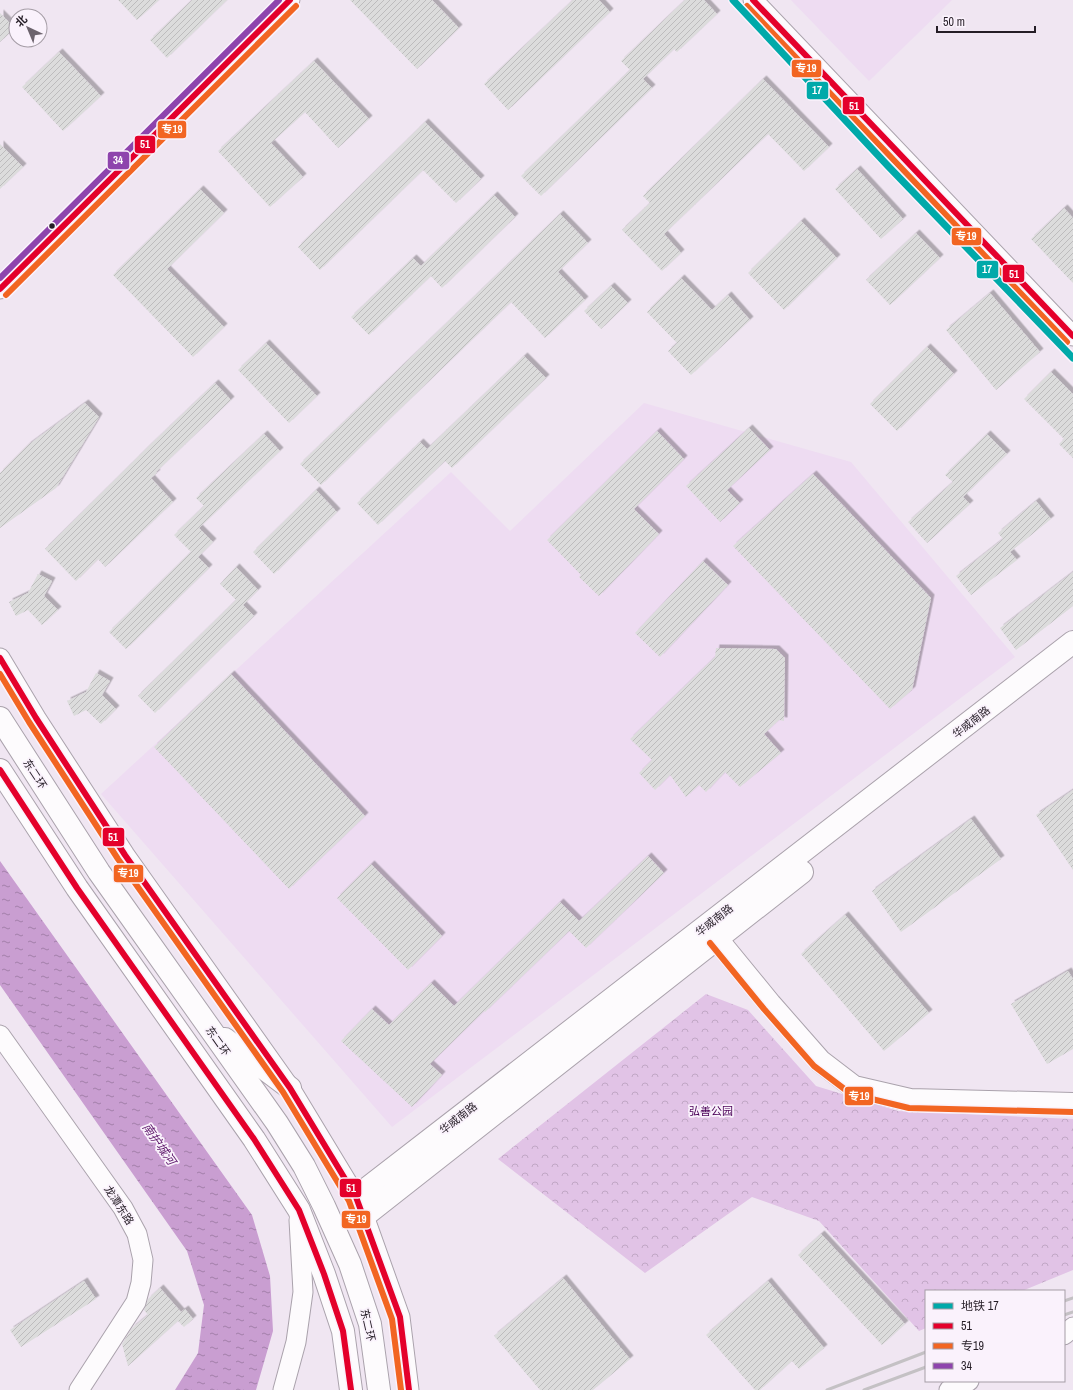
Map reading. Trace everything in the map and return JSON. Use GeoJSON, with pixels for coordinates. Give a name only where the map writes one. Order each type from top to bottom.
{"type":"FeatureCollection","features":[{"type":"Feature","properties":{"kind":"main road","name":"华威南路"},"geometry":{"type":"LineString","coordinates":[[360,1207],[1073,642]]}},
{"type":"Feature","properties":{"kind":"main road","name":"华威南路"},"geometry":{"type":"LineString","coordinates":[[360,1207],[716,938],[1073,660]]}},
{"type":"Feature","properties":{"kind":"main road","name":"东二环"},"geometry":{"type":"LineString","coordinates":[[0,703],[5,726],[99,872],[277,1124],[304,1166],[350,1264],[370,1324],[379,1390]]}},
{"type":"Feature","properties":{"kind":"main road"},"geometry":{"type":"LineString","coordinates":[[0,770],[77,888],[254,1139],[299,1210],[324,1274],[343,1331],[351,1390]]}},
{"type":"Feature","properties":{"kind":"main road"},"geometry":{"type":"LineString","coordinates":[[716,938],[820,1062],[854,1087],[910,1100],[1073,1104]]}},
{"type":"Feature","properties":{"kind":"main road"},"geometry":{"type":"LineString","coordinates":[[208,1026],[290,1088]]}},
{"type":"Feature","properties":{"kind":"street"},"geometry":{"type":"LineString","coordinates":[[0,288],[290,0]]}},
{"type":"Feature","properties":{"kind":"street"},"geometry":{"type":"LineString","coordinates":[[753,0],[1073,336]]}},
{"type":"Feature","properties":{"kind":"street"},"geometry":{"type":"LineString","coordinates":[[0,658],[36,718],[125,855],[290,1088],[360,1207],[400,1317],[409,1390]]}},
{"type":"Feature","properties":{"kind":"street","name":"龙潭东路"},"geometry":{"type":"LineString","coordinates":[[0,1035],[123,1208],[137,1234],[143,1260],[142,1283],[136,1302],[79,1390]]}},
{"type":"Feature","properties":{"kind":"street"},"geometry":{"type":"LineString","coordinates":[[283,1390],[296,1342],[304,1292],[299,1210]]}},
{"type":"Feature","properties":{"kind":"street"},"geometry":{"type":"LineString","coordinates":[[1065,1334],[1073,1327]]}},
{"type":"Feature","properties":{"kind":"street"},"geometry":{"type":"LineString","coordinates":[[949,1390],[967,1382]]}},
{"type":"Feature","properties":{"kind":"shaded area"},"geometry":{"type":"Polygon","coordinates":[[[791,0],[952,0],[869,81],[791,0]]]}},
{"type":"Feature","properties":{"kind":"shaded area"},"geometry":{"type":"Polygon","coordinates":[[[644,403],[851,462],[1015,657],[392,1127],[101,794],[451,472],[510,531],[644,403]]]}},
{"type":"Feature","properties":{"kind":"green space","name":"弘善公园"},"geometry":{"type":"Polygon","coordinates":[[[706,994],[748,1010],[816,1086],[898,1111],[1073,1119],[1073,1270],[1024,1290],[925,1290],[925,1328],[919,1331],[819,1221],[752,1197],[645,1273],[498,1159],[706,994]]]}},
{"type":"Feature","properties":{"kind":"water","name":"南护城河"},"geometry":{"type":"Polygon","coordinates":[[[0,861],[252,1215],[270,1276],[273,1331],[256,1390],[175,1390],[198,1353],[204,1305],[187,1251],[0,985],[0,861]]]}},
{"type":"Feature","properties":{"kind":"building"},"geometry":{"type":"Polygon","coordinates":[[[118,0],[159,0],[137,20],[118,0]]]}},
{"type":"Feature","properties":{"kind":"building"},"geometry":{"type":"Polygon","coordinates":[[[192,0],[227,0],[167,58],[150,40],[192,0]]]}},
{"type":"Feature","properties":{"kind":"building"},"geometry":{"type":"Polygon","coordinates":[[[350,0],[432,0],[459,28],[417,69],[350,0]]]}},
{"type":"Feature","properties":{"kind":"building"},"geometry":{"type":"Polygon","coordinates":[[[573,0],[599,0],[610,12],[508,110],[484,84],[573,0]]]}},
{"type":"Feature","properties":{"kind":"building"},"geometry":{"type":"Polygon","coordinates":[[[685,0],[704,0],[717,14],[677,52],[674,49],[643,79],[652,88],[541,196],[521,176],[630,70],[621,61],[685,0]]]}},
{"type":"Feature","properties":{"kind":"building"},"geometry":{"type":"Polygon","coordinates":[[[0,13],[8,21],[8,35],[0,42],[0,13]]]}},
{"type":"Feature","properties":{"kind":"building"},"geometry":{"type":"Polygon","coordinates":[[[59,52],[101,96],[63,131],[22,87],[59,52]]]}},
{"type":"Feature","properties":{"kind":"building"},"geometry":{"type":"Polygon","coordinates":[[[314,61],[369,119],[338,148],[305,112],[271,143],[303,177],[270,207],[218,151],[314,61]]]}},
{"type":"Feature","properties":{"kind":"building"},"geometry":{"type":"Polygon","coordinates":[[[763,79],[829,147],[804,171],[768,134],[664,234],[681,253],[662,271],[622,230],[650,203],[643,196],[763,79]]]}},
{"type":"Feature","properties":{"kind":"building"},"geometry":{"type":"Polygon","coordinates":[[[425,122],[481,179],[456,203],[423,170],[320,270],[298,247],[425,122]]]}},
{"type":"Feature","properties":{"kind":"building"},"geometry":{"type":"Polygon","coordinates":[[[0,144],[23,167],[0,189],[0,144]]]}},
{"type":"Feature","properties":{"kind":"building"},"geometry":{"type":"Polygon","coordinates":[[[857,169],[903,219],[881,239],[835,189],[857,169]]]}},
{"type":"Feature","properties":{"kind":"building"},"geometry":{"type":"Polygon","coordinates":[[[200,189],[224,213],[167,269],[224,327],[193,357],[113,275],[200,189]]]}},
{"type":"Feature","properties":{"kind":"building"},"geometry":{"type":"Polygon","coordinates":[[[494,195],[515,217],[442,288],[431,276],[369,335],[351,317],[413,258],[421,266],[494,195]]]}},
{"type":"Feature","properties":{"kind":"building"},"geometry":{"type":"Polygon","coordinates":[[[1064,208],[1073,218],[1073,283],[1031,239],[1064,208]]]}},
{"type":"Feature","properties":{"kind":"building"},"geometry":{"type":"Polygon","coordinates":[[[560,214],[588,243],[558,272],[585,300],[545,338],[511,302],[321,485],[300,464],[560,214]]]}},
{"type":"Feature","properties":{"kind":"building"},"geometry":{"type":"Polygon","coordinates":[[[801,221],[837,258],[784,310],[748,273],[801,221]]]}},
{"type":"Feature","properties":{"kind":"building"},"geometry":{"type":"Polygon","coordinates":[[[916,233],[940,258],[890,305],[866,280],[916,233]]]}},
{"type":"Feature","properties":{"kind":"building"},"geometry":{"type":"Polygon","coordinates":[[[681,278],[712,310],[728,295],[750,320],[691,375],[668,351],[677,343],[647,312],[681,278]]]}},
{"type":"Feature","properties":{"kind":"building"},"geometry":{"type":"Polygon","coordinates":[[[611,286],[628,303],[601,329],[584,311],[611,286]]]}},
{"type":"Feature","properties":{"kind":"building"},"geometry":{"type":"Polygon","coordinates":[[[990,293],[1040,352],[996,390],[946,330],[990,293]]]}},
{"type":"Feature","properties":{"kind":"building"},"geometry":{"type":"Polygon","coordinates":[[[266,343],[317,396],[289,423],[238,370],[266,343]]]}},
{"type":"Feature","properties":{"kind":"building"},"geometry":{"type":"Polygon","coordinates":[[[927,347],[954,374],[897,431],[870,404],[927,347]]]}},
{"type":"Feature","properties":{"kind":"building"},"geometry":{"type":"Polygon","coordinates":[[[524,356],[546,378],[452,468],[445,461],[378,525],[357,503],[420,442],[427,449],[524,356]]]}},
{"type":"Feature","properties":{"kind":"building"},"geometry":{"type":"Polygon","coordinates":[[[1051,372],[1073,394],[1073,458],[1059,444],[1064,439],[1024,399],[1051,372]]]}},
{"type":"Feature","properties":{"kind":"building"},"geometry":{"type":"Polygon","coordinates":[[[215,383],[231,400],[151,478],[173,502],[105,567],[98,559],[76,581],[45,549],[215,383]]]}},
{"type":"Feature","properties":{"kind":"building"},"geometry":{"type":"Polygon","coordinates":[[[85,403],[99,417],[56,488],[0,528],[0,473],[28,445],[85,403]]]}},
{"type":"Feature","properties":{"kind":"building"},"geometry":{"type":"Polygon","coordinates":[[[749,428],[770,450],[727,490],[740,503],[720,522],[686,486],[749,428]]]}},
{"type":"Feature","properties":{"kind":"building"},"geometry":{"type":"Polygon","coordinates":[[[657,431],[684,459],[634,509],[659,534],[599,596],[579,577],[581,575],[547,540],[657,431]]]}},
{"type":"Feature","properties":{"kind":"building"},"geometry":{"type":"Polygon","coordinates":[[[264,434],[280,451],[199,528],[213,542],[198,557],[209,568],[126,649],[109,632],[191,552],[174,535],[204,506],[196,498],[264,434]]]}},
{"type":"Feature","properties":{"kind":"building"},"geometry":{"type":"Polygon","coordinates":[[[987,434],[1007,454],[963,497],[970,504],[927,543],[908,522],[953,482],[945,475],[987,434]]]}},
{"type":"Feature","properties":{"kind":"building"},"geometry":{"type":"Polygon","coordinates":[[[813,474],[931,598],[912,690],[890,709],[733,546],[813,474]]]}},
{"type":"Feature","properties":{"kind":"building"},"geometry":{"type":"Polygon","coordinates":[[[316,490],[337,512],[274,574],[253,552],[316,490]]]}},
{"type":"Feature","properties":{"kind":"building"},"geometry":{"type":"Polygon","coordinates":[[[1036,501],[1051,519],[1010,552],[1017,560],[971,595],[956,576],[1003,539],[998,533],[1036,501]]]}},
{"type":"Feature","properties":{"kind":"building"},"geometry":{"type":"Polygon","coordinates":[[[703,561],[728,585],[660,657],[635,633],[703,561]]]}},
{"type":"Feature","properties":{"kind":"building"},"geometry":{"type":"Polygon","coordinates":[[[236,567],[258,590],[243,605],[254,616],[155,713],[138,696],[236,600],[220,584],[236,567]]]}},
{"type":"Feature","properties":{"kind":"building"},"geometry":{"type":"Polygon","coordinates":[[[1073,572],[1073,606],[1016,650],[1000,628],[1073,572]]]}},
{"type":"Feature","properties":{"kind":"building"},"geometry":{"type":"Polygon","coordinates":[[[38,574],[52,581],[44,596],[58,610],[42,625],[28,610],[16,616],[9,602],[28,593],[38,574]]]}},
{"type":"Feature","properties":{"kind":"building"},"geometry":{"type":"Polygon","coordinates":[[[716,648],[776,649],[785,658],[784,721],[779,720],[764,734],[781,753],[740,787],[725,772],[706,792],[699,785],[686,797],[670,775],[655,790],[639,773],[652,760],[630,739],[715,657],[716,648]]]}},
{"type":"Feature","properties":{"kind":"building"},"geometry":{"type":"Polygon","coordinates":[[[96,673],[110,681],[102,695],[116,709],[101,724],[86,710],[74,716],[67,701],[86,692],[96,673]]]}},
{"type":"Feature","properties":{"kind":"building"},"geometry":{"type":"Polygon","coordinates":[[[231,674],[365,816],[289,889],[154,747],[231,674]]]}},
{"type":"Feature","properties":{"kind":"building"},"geometry":{"type":"Polygon","coordinates":[[[1073,790],[1073,870],[1036,815],[1073,790]]]}},
{"type":"Feature","properties":{"kind":"building"},"geometry":{"type":"Polygon","coordinates":[[[971,819],[1001,859],[901,932],[872,891],[971,819]]]}},
{"type":"Feature","properties":{"kind":"building"},"geometry":{"type":"Polygon","coordinates":[[[648,856],[664,873],[586,948],[569,931],[430,1064],[442,1075],[412,1107],[341,1041],[372,1009],[389,1025],[431,983],[454,1006],[560,902],[579,921],[648,856]]]}},
{"type":"Feature","properties":{"kind":"building"},"geometry":{"type":"Polygon","coordinates":[[[371,864],[442,936],[408,970],[337,898],[371,864]]]}},
{"type":"Feature","properties":{"kind":"building"},"geometry":{"type":"Polygon","coordinates":[[[845,915],[929,1013],[884,1051],[801,954],[845,915]]]}},
{"type":"Feature","properties":{"kind":"building"},"geometry":{"type":"Polygon","coordinates":[[[1068,971],[1073,979],[1073,1049],[1047,1064],[1011,1004],[1068,971]]]}},
{"type":"Feature","properties":{"kind":"building"},"geometry":{"type":"Polygon","coordinates":[[[821,1234],[905,1324],[882,1345],[798,1255],[821,1234]]]}},
{"type":"Feature","properties":{"kind":"building"},"geometry":{"type":"Polygon","coordinates":[[[563,1278],[630,1359],[593,1390],[540,1390],[494,1336],[563,1278]]]}},
{"type":"Feature","properties":{"kind":"building"},"geometry":{"type":"Polygon","coordinates":[[[84,1281],[96,1299],[21,1347],[10,1330],[84,1281]]]}},
{"type":"Feature","properties":{"kind":"building"},"geometry":{"type":"Polygon","coordinates":[[[768,1281],[824,1348],[799,1369],[792,1361],[760,1390],[755,1390],[706,1335],[768,1281]]]}},
{"type":"Feature","properties":{"kind":"building"},"geometry":{"type":"Polygon","coordinates":[[[160,1288],[181,1312],[185,1309],[193,1319],[184,1327],[178,1321],[128,1366],[122,1344],[132,1328],[148,1315],[144,1310],[148,1299],[160,1288]]]}},
{"type":"Feature","properties":{"kind":"railway"},"geometry":{"type":"LineString","coordinates":[[1065,1301],[1073,1298]]}},
{"type":"Feature","properties":{"kind":"railway"},"geometry":{"type":"LineString","coordinates":[[1065,1315],[1073,1312]]}},
{"type":"Feature","properties":{"kind":"railway"},"geometry":{"type":"LineString","coordinates":[[827,1390],[925,1352]]}},
{"type":"Feature","properties":{"kind":"railway"},"geometry":{"type":"LineString","coordinates":[[864,1390],[925,1367]]}},
{"type":"Feature","properties":{"kind":"metro line","name":"17"},"geometry":{"type":"LineString","coordinates":[[733,0],[888,166],[1073,358]]}},
{"type":"Feature","properties":{"kind":"transit line","name":"34"},"geometry":{"type":"LineString","coordinates":[[0,278],[279,0]]}},
{"type":"Feature","properties":{"kind":"transit line","name":"51"},"geometry":{"type":"LineString","coordinates":[[0,289],[290,0]]}},
{"type":"Feature","properties":{"kind":"transit line","name":"51"},"geometry":{"type":"LineString","coordinates":[[753,0],[1073,336]]}},
{"type":"Feature","properties":{"kind":"transit line","name":"专19"},"geometry":{"type":"LineString","coordinates":[[6,295],[296,6]]}},
{"type":"Feature","properties":{"kind":"transit line","name":"专19"},"geometry":{"type":"LineString","coordinates":[[747,6],[1067,342]]}},
{"type":"Feature","properties":{"kind":"transit line","name":"51"},"geometry":{"type":"LineString","coordinates":[[0,658],[36,718],[125,855],[290,1088],[356,1197],[400,1317],[409,1390]]}},
{"type":"Feature","properties":{"kind":"transit line","name":"专19"},"geometry":{"type":"LineString","coordinates":[[0,674],[29,722],[118,859],[283,1092],[349,1201],[392,1319],[401,1390]]}},
{"type":"Feature","properties":{"kind":"transit line","name":"51"},"geometry":{"type":"LineString","coordinates":[[0,770],[77,888],[254,1139],[299,1210],[324,1274],[343,1331],[351,1390]]}},
{"type":"Feature","properties":{"kind":"transit line","name":"专19"},"geometry":{"type":"LineString","coordinates":[[710,943],[764,1009],[814,1066],[851,1094],[909,1108],[1073,1112]]}}]}
